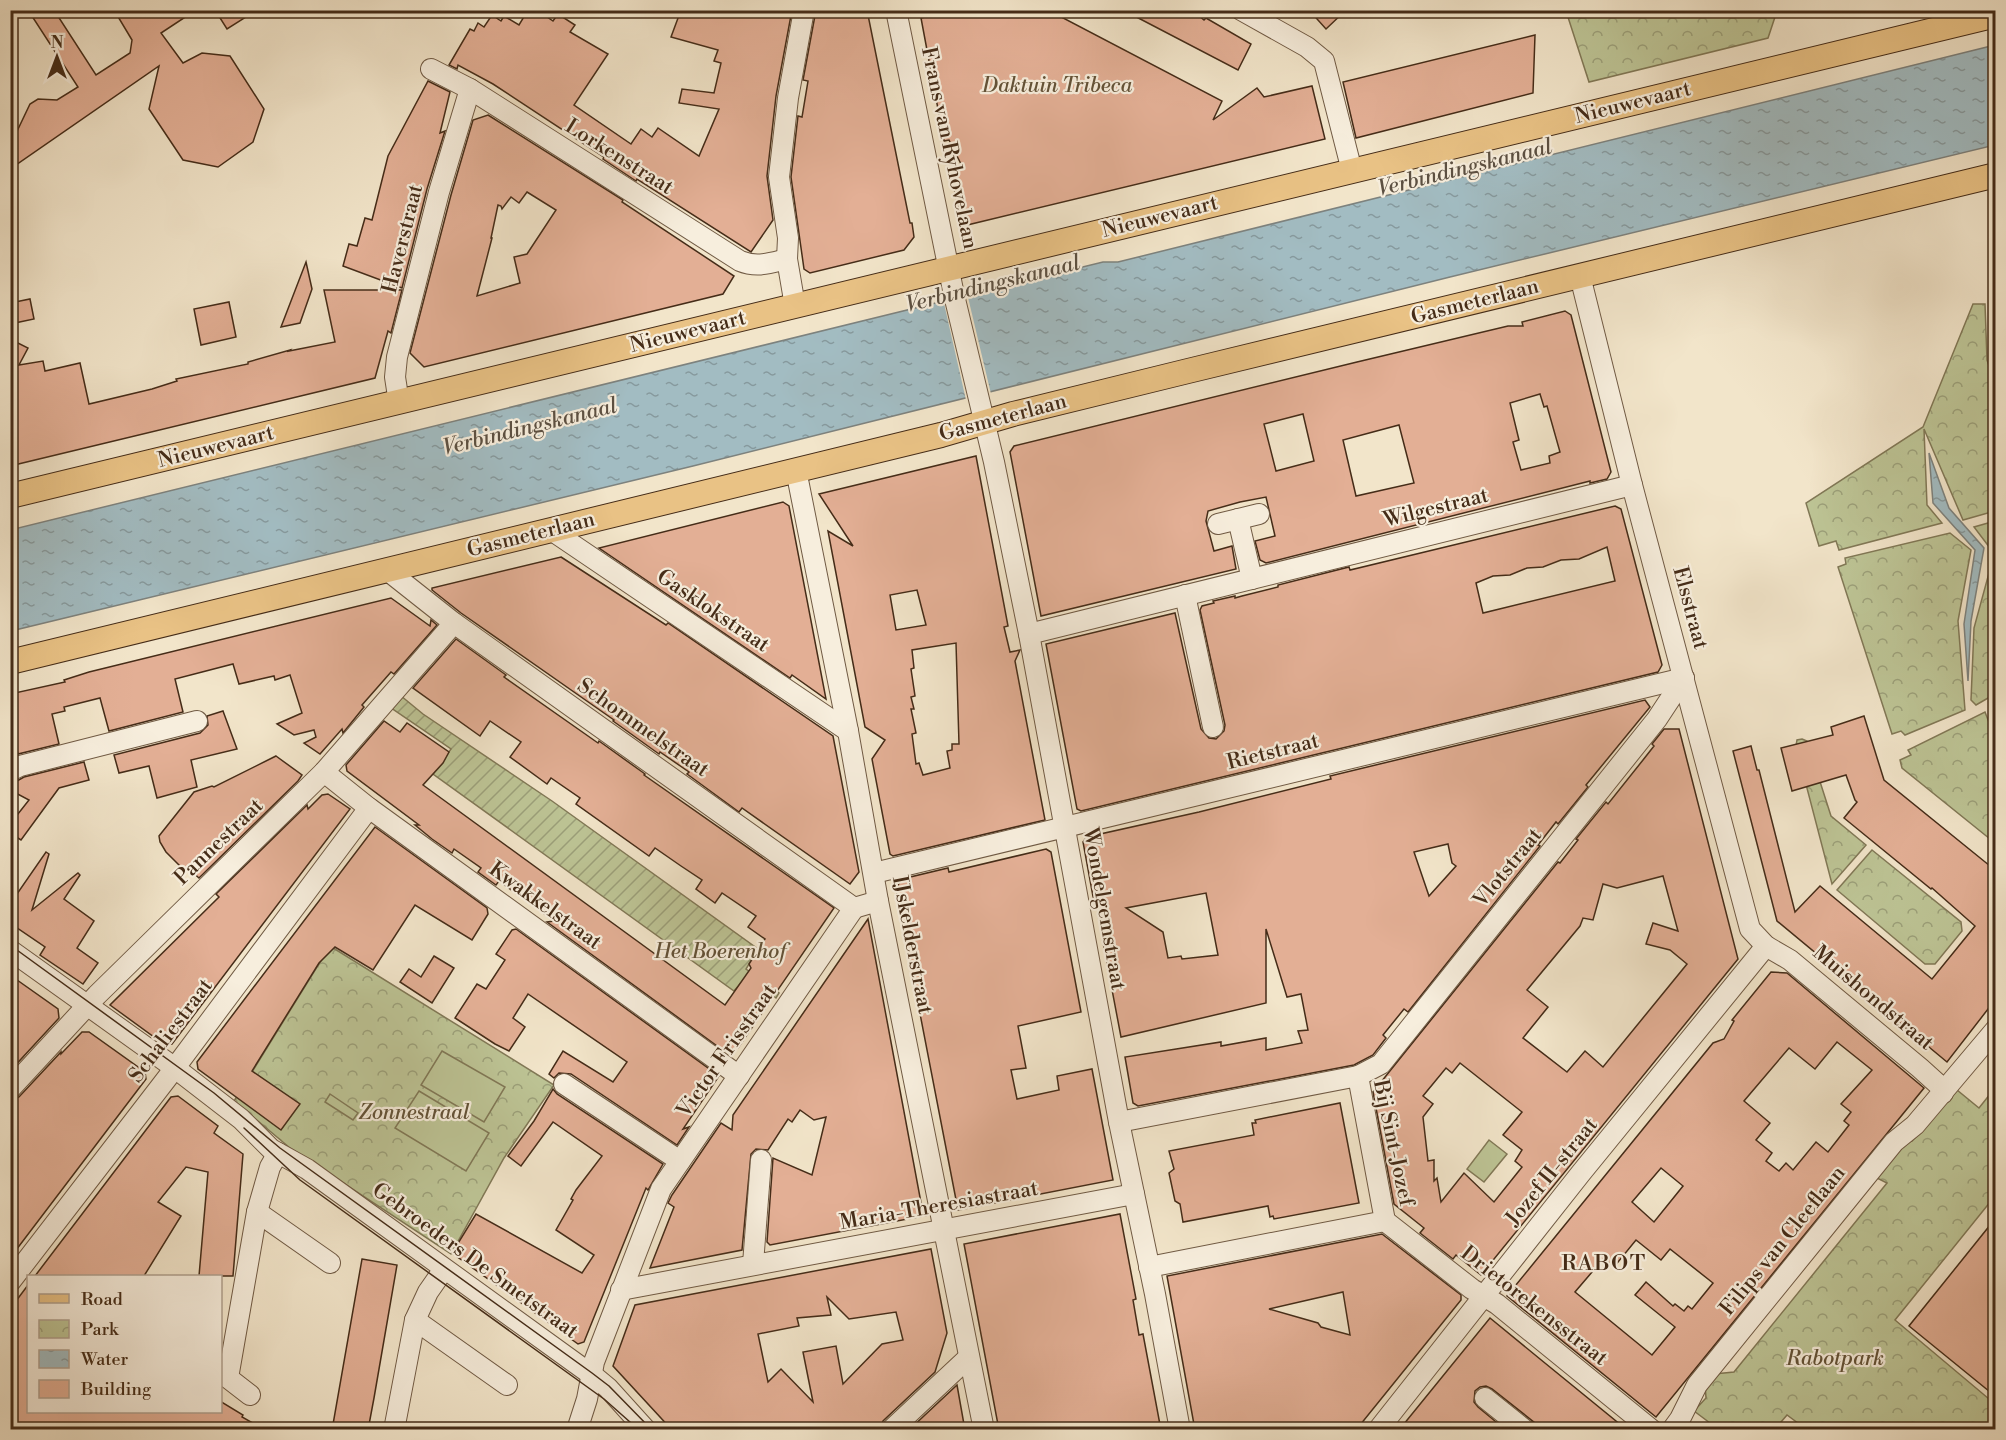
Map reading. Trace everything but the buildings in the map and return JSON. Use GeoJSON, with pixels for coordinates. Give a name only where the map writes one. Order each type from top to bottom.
{"type":"FeatureCollection","features":[{"type":"Feature","properties":{"kind":"main road","name":"Nieuwevaart"},"geometry":{"type":"LineString","coordinates":[[10,496],[1995,15]]}},
{"type":"Feature","properties":{"kind":"main road","name":"Gasmeterlaan"},"geometry":{"type":"LineString","coordinates":[[10,662],[796,470],[1188,371],[1995,175]]}},
{"type":"Feature","properties":{"kind":"street"},"geometry":{"type":"LineString","coordinates":[[795,306],[787,259],[788,238],[779,177],[788,98],[804,10]]}},
{"type":"Feature","properties":{"kind":"street","name":"Frans van Ryhovelaan"},"geometry":{"type":"LineString","coordinates":[[896,10],[954,295],[978,398]]}},
{"type":"Feature","properties":{"kind":"street"},"geometry":{"type":"LineString","coordinates":[[1241,10],[1307,47],[1324,61],[1352,171]]}},
{"type":"Feature","properties":{"kind":"street","name":"Lorkenstraat"},"geometry":{"type":"LineString","coordinates":[[431,69],[470,89],[740,261],[750,265],[760,265],[787,259]]}},
{"type":"Feature","properties":{"kind":"street","name":"Haverstraat"},"geometry":{"type":"LineString","coordinates":[[399,403],[395,377],[397,357],[439,192],[470,89]]}},
{"type":"Feature","properties":{"kind":"street","name":"Elsstraat"},"geometry":{"type":"LineString","coordinates":[[1580,276],[1632,484],[1750,929],[1766,946]]}},
{"type":"Feature","properties":{"kind":"street","name":"Wondelgemstraat"},"geometry":{"type":"LineString","coordinates":[[978,398],[1029,634],[1119,1122],[1180,1430]]}},
{"type":"Feature","properties":{"kind":"street","name":"IJskelderstraat"},"geometry":{"type":"LineString","coordinates":[[796,470],[848,731],[878,901],[984,1430]]}},
{"type":"Feature","properties":{"kind":"street","name":"Wilgestraat"},"geometry":{"type":"LineString","coordinates":[[1029,634],[1632,484]]}},
{"type":"Feature","properties":{"kind":"street"},"geometry":{"type":"LineString","coordinates":[[1218,524],[1259,514]]}},
{"type":"Feature","properties":{"kind":"street"},"geometry":{"type":"LineString","coordinates":[[1238,519],[1252,579]]}},
{"type":"Feature","properties":{"kind":"street","name":"Gasklokstraat"},"geometry":{"type":"LineString","coordinates":[[551,530],[848,731]]}},
{"type":"Feature","properties":{"kind":"street","name":"Schommelstraat"},"geometry":{"type":"LineString","coordinates":[[387,570],[454,623],[854,908]]}},
{"type":"Feature","properties":{"kind":"street"},"geometry":{"type":"LineString","coordinates":[[1185,595],[1213,727]]}},
{"type":"Feature","properties":{"kind":"street","name":"Pannestraat"},"geometry":{"type":"LineString","coordinates":[[10,1089],[88,1006],[324,772],[454,623]]}},
{"type":"Feature","properties":{"kind":"street","name":"Rietstraat"},"geometry":{"type":"LineString","coordinates":[[874,873],[1684,678]]}},
{"type":"Feature","properties":{"kind":"street","name":"Vlotstraat"},"geometry":{"type":"LineString","coordinates":[[1358,1076],[1381,1064],[1657,719],[1684,678]]}},
{"type":"Feature","properties":{"kind":"street"},"geometry":{"type":"LineString","coordinates":[[10,771],[20,766],[197,721]]}},
{"type":"Feature","properties":{"kind":"street","name":"Kwakkelstraat"},"geometry":{"type":"LineString","coordinates":[[324,772],[369,808],[739,1076]]}},
{"type":"Feature","properties":{"kind":"street","name":"Schaliestraat"},"geometry":{"type":"LineString","coordinates":[[10,1282],[175,1068],[369,808]]}},
{"type":"Feature","properties":{"kind":"street"},"geometry":{"type":"LineString","coordinates":[[854,908],[878,901]]}},
{"type":"Feature","properties":{"kind":"street","name":"Victor Frisstraat"},"geometry":{"type":"LineString","coordinates":[[577,1430],[594,1362],[661,1189],[854,908]]}},
{"type":"Feature","properties":{"kind":"street","name":"Muishondstraat"},"geometry":{"type":"LineString","coordinates":[[1766,946],[1790,960],[1912,1061],[1941,1087],[1943,1093]]}},
{"type":"Feature","properties":{"kind":"street","name":"Jozef II-straat"},"geometry":{"type":"LineString","coordinates":[[1378,1430],[1766,946]]}},
{"type":"Feature","properties":{"kind":"street","name":"Gebroeders De Smetstraat"},"geometry":{"type":"LineString","coordinates":[[10,950],[175,1068],[236,1115],[278,1153],[307,1169],[440,1273],[591,1379],[608,1388],[640,1424]]}},
{"type":"Feature","properties":{"kind":"street","name":"Filips van Cleeflaan"},"geometry":{"type":"LineString","coordinates":[[1682,1426],[1697,1385],[1894,1142],[1915,1125],[1995,1029]]}},
{"type":"Feature","properties":{"kind":"street","name":"Bij Sint-Jozef"},"geometry":{"type":"LineString","coordinates":[[1119,1122],[1358,1076],[1385,1221],[1149,1267]]}},
{"type":"Feature","properties":{"kind":"street"},"geometry":{"type":"LineString","coordinates":[[564,1084],[680,1161]]}},
{"type":"Feature","properties":{"kind":"street"},"geometry":{"type":"LineString","coordinates":[[250,1395],[228,1378],[257,1212],[270,1167],[278,1153]]}},
{"type":"Feature","properties":{"kind":"street"},"geometry":{"type":"LineString","coordinates":[[753,1264],[761,1160]]}},
{"type":"Feature","properties":{"kind":"street","name":"Maria-Theresiastraat"},"geometry":{"type":"LineString","coordinates":[[621,1290],[1134,1194]]}},
{"type":"Feature","properties":{"kind":"street"},"geometry":{"type":"LineString","coordinates":[[257,1212],[330,1263]]}},
{"type":"Feature","properties":{"kind":"street","name":"Drietorekensstraat"},"geometry":{"type":"LineString","coordinates":[[1385,1221],[1497,1304],[1652,1430]]}},
{"type":"Feature","properties":{"kind":"street"},"geometry":{"type":"LineString","coordinates":[[394,1430],[415,1320],[440,1273]]}},
{"type":"Feature","properties":{"kind":"street"},"geometry":{"type":"LineString","coordinates":[[415,1320],[507,1385]]}},
{"type":"Feature","properties":{"kind":"street"},"geometry":{"type":"LineString","coordinates":[[891,1430],[969,1357]]}},
{"type":"Feature","properties":{"kind":"street"},"geometry":{"type":"LineString","coordinates":[[1485,1398],[1525,1430]]}},
{"type":"Feature","properties":{"kind":"green space"},"geometry":{"type":"Polygon","coordinates":[[[1566,11],[1777,11],[1768,38],[1589,82],[1566,11]]]}},
{"type":"Feature","properties":{"kind":"green space"},"geometry":{"type":"Polygon","coordinates":[[[1973,304],[1985,304],[1987,360],[1996,386],[1995,511],[1963,520],[1924,429],[1927,505],[1942,523],[1839,550],[1836,541],[1819,546],[1806,503],[1923,427],[1973,304]]]}},
{"type":"Feature","properties":{"kind":"green space"},"geometry":{"type":"Polygon","coordinates":[[[1995,521],[1995,694],[1976,705],[1971,700],[1974,628],[1989,573],[1990,548],[1974,527],[1995,521]]]}},
{"type":"Feature","properties":{"kind":"green space"},"geometry":{"type":"Polygon","coordinates":[[[1950,533],[1971,550],[1958,621],[1965,710],[1905,735],[1901,731],[1892,734],[1838,567],[1846,564],[1845,558],[1950,533]]]}},
{"type":"Feature","properties":{"kind":"green space","name":"Het Boerenhof"},"geometry":{"type":"Polygon","coordinates":[[[395,691],[423,714],[552,801],[758,949],[746,969],[779,993],[776,998],[746,977],[734,991],[433,774],[451,749],[384,703],[395,691]]]}},
{"type":"Feature","properties":{"kind":"green space"},"geometry":{"type":"Polygon","coordinates":[[[1985,712],[1995,738],[1995,843],[1902,768],[1900,760],[1911,755],[1908,750],[1985,712]]]}},
{"type":"Feature","properties":{"kind":"green space"},"geometry":{"type":"Polygon","coordinates":[[[1797,740],[1807,741],[1831,816],[1866,845],[1832,884],[1796,746],[1797,740]]]}},
{"type":"Feature","properties":{"kind":"green space"},"geometry":{"type":"Polygon","coordinates":[[[1872,850],[1961,922],[1962,931],[1935,964],[1925,964],[1837,890],[1872,850]]]}},
{"type":"Feature","properties":{"kind":"green space","name":"Zonnestraal"},"geometry":{"type":"Polygon","coordinates":[[[330,946],[554,1085],[504,1158],[451,1254],[290,1148],[234,1101],[330,946]]]}},
{"type":"Feature","properties":{"kind":"green space"},"geometry":{"type":"Polygon","coordinates":[[[442,1051],[505,1087],[484,1122],[421,1085],[442,1051]]]}},
{"type":"Feature","properties":{"kind":"green space","name":"Rabotpark"},"geometry":{"type":"Polygon","coordinates":[[[1995,1088],[1995,1196],[1895,1320],[1995,1404],[1995,1429],[1806,1429],[1787,1415],[1775,1429],[1718,1429],[1694,1411],[1706,1398],[1705,1384],[1714,1374],[1734,1372],[1887,1183],[1873,1176],[1902,1143],[1912,1141],[1957,1090],[1979,1108],[1995,1088]]]}},
{"type":"Feature","properties":{"kind":"green space"},"geometry":{"type":"Polygon","coordinates":[[[419,1091],[489,1133],[466,1171],[395,1128],[419,1091]]]}},
{"type":"Feature","properties":{"kind":"green space"},"geometry":{"type":"Polygon","coordinates":[[[330,1094],[358,1113],[353,1120],[325,1102],[330,1094]]]}},
{"type":"Feature","properties":{"kind":"green space"},"geometry":{"type":"Polygon","coordinates":[[[1489,1140],[1507,1154],[1484,1182],[1467,1169],[1489,1140]]]}},
{"type":"Feature","properties":{"kind":"water","name":"Verbindingskanaal"},"geometry":{"type":"Polygon","coordinates":[[[1995,45],[1995,145],[1450,277],[693,466],[11,631],[10,530],[1103,262],[1118,262],[1995,45]]]}},
{"type":"Feature","properties":{"kind":"water"},"geometry":{"type":"Polygon","coordinates":[[[1929,453],[1949,508],[1984,548],[1971,621],[1968,681],[1964,624],[1975,550],[1933,503],[1929,453]]]}},
{"type":"Feature","properties":{"kind":"pier"},"geometry":{"type":"Polygon","coordinates":[[[967,293],[991,394],[966,400],[943,299],[967,293]]]}},
{"type":"Feature","properties":{"kind":"tram line"},"geometry":{"type":"LineString","coordinates":[[10,945],[214,1093],[280,1148],[592,1373],[609,1386],[652,1430]]}},
{"type":"Feature","properties":{"kind":"tram line"},"geometry":{"type":"LineString","coordinates":[[244,1128],[300,1180],[604,1399],[639,1430]]}},
{"type":"Feature","properties":{"kind":"district","name":"RABOT"},"geometry":{"type":"Point","coordinates":[1604,1263]}},
{"type":"Feature","properties":{"kind":"park label","name":"Daktuin Tribeca"},"geometry":{"type":"Point","coordinates":[1057,86]}}]}
